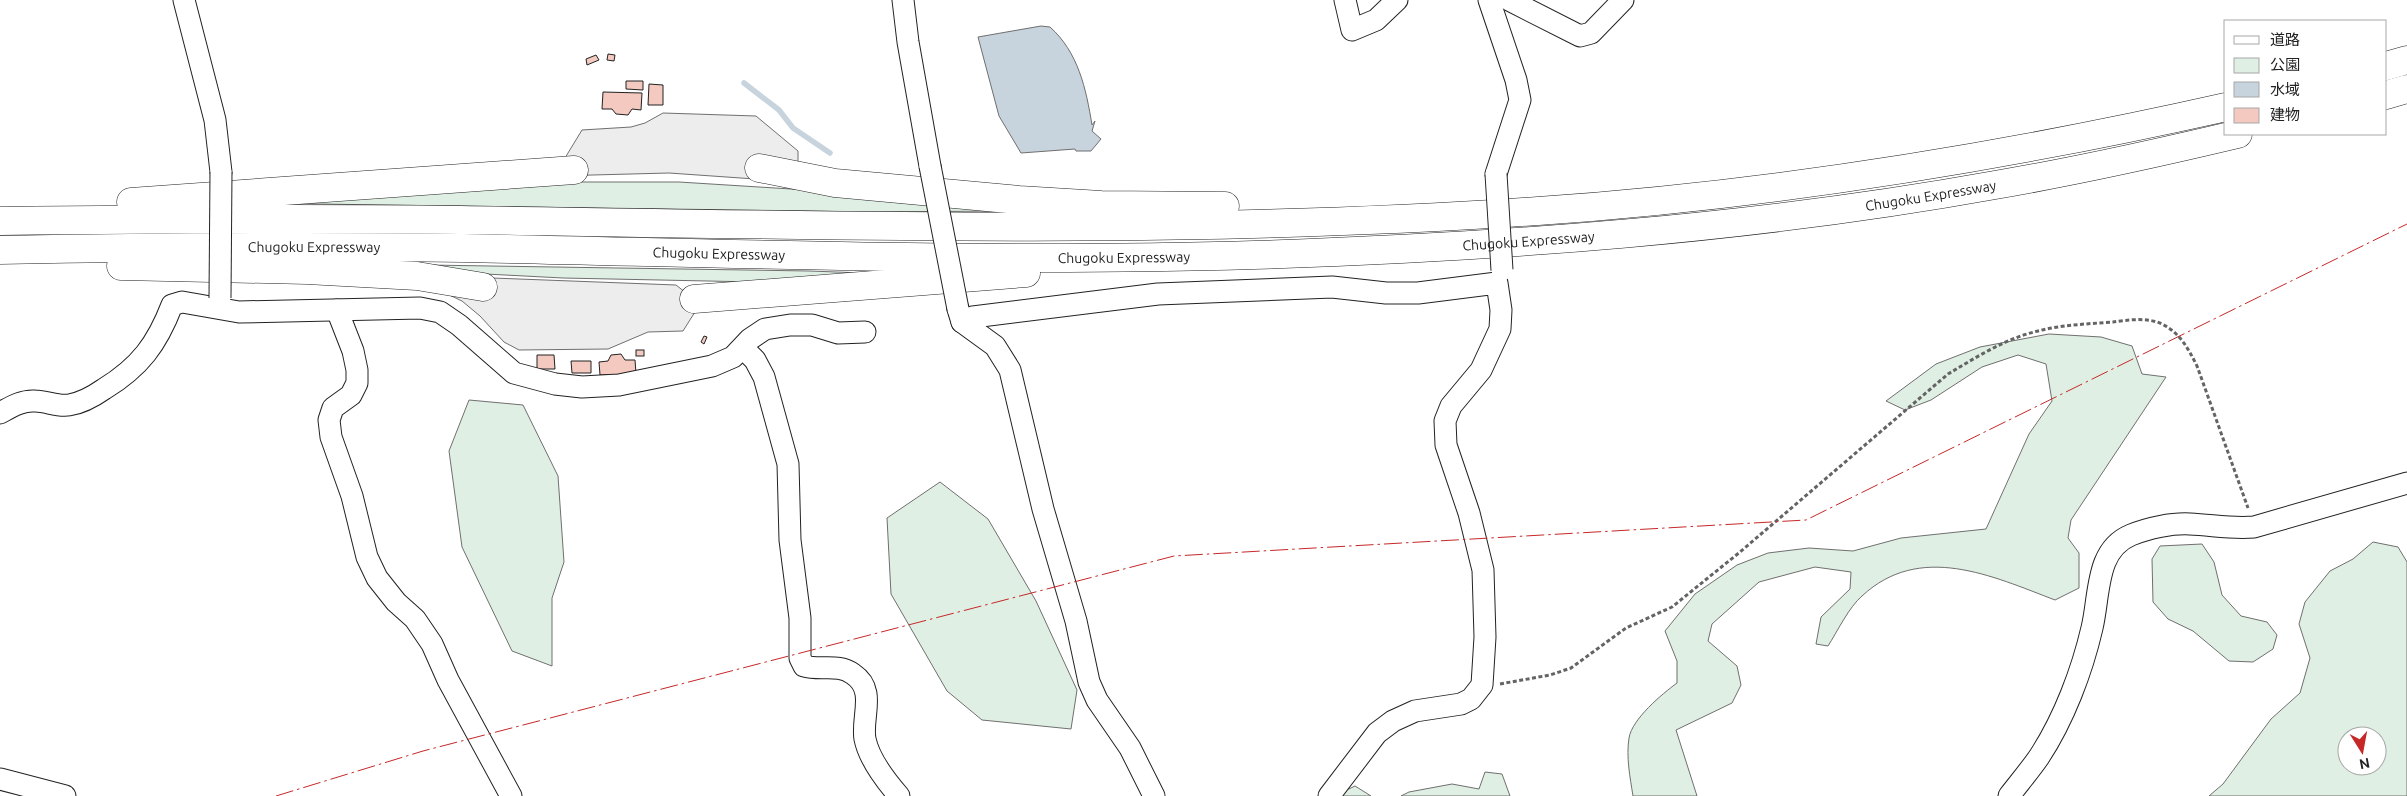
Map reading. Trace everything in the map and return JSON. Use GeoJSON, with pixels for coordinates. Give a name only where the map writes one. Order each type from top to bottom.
{"type":"FeatureCollection","features":[{"type":"Feature","properties":{"kind":"highway"},"geometry":{"type":"LineString","coordinates":[[2387,66],[2407,60]]}},
{"type":"Feature","properties":{"kind":"highway"},"geometry":{"type":"LineString","coordinates":[[2387,95],[2407,89]]}},
{"type":"Feature","properties":{"kind":"highway","name":"Chugoku Expressway"},"geometry":{"type":"LineString","coordinates":[[0,221],[409,220],[1110,227],[1353,221],[1543,210],[1700,197],[1848,179],[1999,154],[2224,107]]}},
{"type":"Feature","properties":{"kind":"highway","name":"Chugoku Expressway"},"geometry":{"type":"LineString","coordinates":[[0,250],[299,247],[967,256],[1249,255],[1393,249],[1698,226],[1844,208],[1992,186],[2128,160],[2234,135]]}},
{"type":"Feature","properties":{"kind":"highway"},"geometry":{"type":"LineString","coordinates":[[759,168],[835,183],[948,194],[1101,205],[1287,206],[1353,221]]}},
{"type":"Feature","properties":{"kind":"highway"},"geometry":{"type":"LineString","coordinates":[[0,212],[574,170]]}},
{"type":"Feature","properties":{"kind":"highway"},"geometry":{"type":"LineString","coordinates":[[68,249],[109,266],[307,270],[417,276],[483,286]]}},
{"type":"Feature","properties":{"kind":"highway"},"geometry":{"type":"LineString","coordinates":[[694,299],[1249,255]]}},
{"type":"Feature","properties":{"kind":"street"},"geometry":{"type":"LineString","coordinates":[[184,0],[215,120],[221,172],[220,304]]}},
{"type":"Feature","properties":{"kind":"street"},"geometry":{"type":"LineString","coordinates":[[903,0],[908,42],[930,166],[960,315],[995,346],[1010,370],[1043,509],[1076,621],[1089,682],[1096,700],[1130,748],[1154,796]]}},
{"type":"Feature","properties":{"kind":"street"},"geometry":{"type":"LineString","coordinates":[[1345,0],[1352,30],[1376,20],[1397,0]]}},
{"type":"Feature","properties":{"kind":"street"},"geometry":{"type":"LineString","coordinates":[[1329,796],[1378,733],[1393,721],[1415,711],[1461,704],[1471,699],[1482,685],[1485,637],[1483,570],[1469,513],[1446,445],[1445,421],[1451,406],[1481,370],[1500,329],[1496,174],[1520,100],[1516,80],[1489,0]]}},
{"type":"Feature","properties":{"kind":"street"},"geometry":{"type":"LineString","coordinates":[[1509,0],[1580,36],[1590,33],[1623,0]]}},
{"type":"Feature","properties":{"kind":"street"},"geometry":{"type":"LineString","coordinates":[[960,315],[973,317],[1158,294],[1332,287],[1386,293],[1418,293],[1500,276]]}},
{"type":"Feature","properties":{"kind":"street"},"geometry":{"type":"LineString","coordinates":[[0,413],[24,402],[36,400],[54,405],[70,405],[91,398],[139,364],[162,332],[172,305],[182,302],[220,304],[239,312],[274,313],[420,308],[440,312],[458,324],[514,373],[556,384],[582,387],[618,385],[712,366],[733,357],[750,339],[765,329],[790,324],[812,325],[838,333],[864,332]]}},
{"type":"Feature","properties":{"kind":"street"},"geometry":{"type":"LineString","coordinates":[[337,310],[353,351],[357,370],[357,382],[351,395],[333,408],[329,420],[331,437],[352,496],[366,557],[377,578],[396,602],[415,620],[432,644],[448,680],[511,796]]}},
{"type":"Feature","properties":{"kind":"street"},"geometry":{"type":"LineString","coordinates":[[743,348],[755,360],[764,377],[788,464],[790,540],[800,618],[800,658],[804,666],[815,670],[833,667],[853,673],[864,685],[867,696],[865,739],[872,756],[899,796]]}},
{"type":"Feature","properties":{"kind":"street"},"geometry":{"type":"LineString","coordinates":[[2009,796],[2039,756],[2061,718],[2075,682],[2092,628],[2102,566],[2115,544],[2131,535],[2166,526],[2190,524],[2232,529],[2254,527],[2407,483]]}},
{"type":"Feature","properties":{"kind":"street"},"geometry":{"type":"LineString","coordinates":[[0,779],[65,796]]}},
{"type":"Feature","properties":{"kind":"path"},"geometry":{"type":"LineString","coordinates":[[1482,685],[1550,676],[1571,668],[1626,628],[1672,607],[1740,552],[1948,374],[1982,353],[2032,332],[2061,326],[2131,320],[2159,322],[2174,331],[2188,346],[2197,366],[2254,527]]}},
{"type":"Feature","properties":{"kind":"green space"},"geometry":{"type":"Polygon","coordinates":[[[569,182],[679,182],[823,191],[1001,211],[880,212],[247,203],[569,182]]]}},
{"type":"Feature","properties":{"kind":"green space"},"geometry":{"type":"Polygon","coordinates":[[[427,265],[864,273],[756,282],[563,278],[427,271],[427,265]]]}},
{"type":"Feature","properties":{"kind":"green space"},"geometry":{"type":"Polygon","coordinates":[[[2049,334],[2101,337],[2132,346],[2142,374],[2166,377],[2071,520],[2068,538],[2079,553],[2079,588],[2055,600],[1982,574],[1932,567],[1908,570],[1884,580],[1862,596],[1848,613],[1828,646],[1816,644],[1821,617],[1850,589],[1851,572],[1815,567],[1759,582],[1712,624],[1708,641],[1737,666],[1741,685],[1732,703],[1676,730],[1697,796],[1633,796],[1628,760],[1628,745],[1631,731],[1656,700],[1677,683],[1677,661],[1665,631],[1695,594],[1737,565],[1768,553],[1809,548],[1853,551],[1901,538],[1986,529],[2029,434],[2052,401],[2046,364],[2018,355],[1982,367],[1931,400],[1905,410],[1886,401],[1936,364],[1980,347],[2049,334]]]}},
{"type":"Feature","properties":{"kind":"green space"},"geometry":{"type":"Polygon","coordinates":[[[469,400],[523,405],[558,476],[564,562],[552,598],[552,666],[512,651],[462,547],[449,451],[469,400]]]}},
{"type":"Feature","properties":{"kind":"green space"},"geometry":{"type":"Polygon","coordinates":[[[940,482],[988,519],[1036,601],[1077,690],[1071,729],[982,720],[947,691],[891,594],[887,518],[940,482]]]}},
{"type":"Feature","properties":{"kind":"green space"},"geometry":{"type":"Polygon","coordinates":[[[2373,542],[2398,547],[2407,562],[2407,796],[2209,796],[2223,784],[2271,719],[2300,693],[2310,658],[2299,624],[2305,602],[2330,571],[2353,559],[2373,542]]]}},
{"type":"Feature","properties":{"kind":"green space"},"geometry":{"type":"Polygon","coordinates":[[[2202,544],[2214,562],[2222,595],[2241,616],[2267,622],[2277,635],[2273,649],[2253,662],[2229,661],[2193,631],[2168,619],[2153,602],[2152,559],[2160,546],[2202,544]]]}},
{"type":"Feature","properties":{"kind":"green space"},"geometry":{"type":"Polygon","coordinates":[[[1485,772],[1502,774],[1510,796],[1401,796],[1409,792],[1452,784],[1479,789],[1485,772]]]}},
{"type":"Feature","properties":{"kind":"green space"},"geometry":{"type":"Polygon","coordinates":[[[1355,786],[1371,796],[1334,796],[1355,786]]]}},
{"type":"Feature","properties":{"kind":"shaded area"},"geometry":{"type":"Polygon","coordinates":[[[663,113],[756,116],[798,151],[798,182],[669,173],[554,176],[582,130],[631,127],[645,123],[663,113]]]}},
{"type":"Feature","properties":{"kind":"shaded area"},"geometry":{"type":"Polygon","coordinates":[[[440,276],[676,285],[700,304],[683,331],[648,332],[608,349],[519,350],[504,342],[480,316],[462,301],[443,292],[440,276]]]}},
{"type":"Feature","properties":{"kind":"water"},"geometry":{"type":"Polygon","coordinates":[[[1041,26],[1050,27],[1060,37],[1074,59],[1087,98],[1092,125],[1095,121],[1092,131],[1101,139],[1091,151],[1076,151],[1075,149],[1021,153],[999,116],[978,37],[1041,26]]]}},
{"type":"Feature","properties":{"kind":"building"},"geometry":{"type":"Polygon","coordinates":[[[608,54],[615,55],[614,61],[607,60],[608,54]]]}},
{"type":"Feature","properties":{"kind":"building"},"geometry":{"type":"Polygon","coordinates":[[[596,55],[599,60],[587,65],[586,59],[596,55]]]}},
{"type":"Feature","properties":{"kind":"building"},"geometry":{"type":"Polygon","coordinates":[[[626,81],[643,81],[643,90],[626,89],[626,81]]]}},
{"type":"Feature","properties":{"kind":"building"},"geometry":{"type":"Polygon","coordinates":[[[649,84],[663,85],[663,105],[648,105],[649,84]]]}},
{"type":"Feature","properties":{"kind":"building"},"geometry":{"type":"Polygon","coordinates":[[[603,92],[642,93],[641,110],[632,109],[628,115],[616,114],[612,109],[602,109],[603,92]]]}},
{"type":"Feature","properties":{"kind":"building"},"geometry":{"type":"Polygon","coordinates":[[[704,336],[707,337],[704,344],[701,342],[704,336]]]}},
{"type":"Feature","properties":{"kind":"building"},"geometry":{"type":"Polygon","coordinates":[[[636,350],[644,350],[644,356],[636,356],[636,350]]]}},
{"type":"Feature","properties":{"kind":"building"},"geometry":{"type":"Polygon","coordinates":[[[621,354],[625,360],[635,360],[636,374],[600,375],[599,362],[608,361],[611,355],[621,354]]]}},
{"type":"Feature","properties":{"kind":"building"},"geometry":{"type":"Polygon","coordinates":[[[537,355],[554,355],[555,369],[537,369],[537,355]]]}},
{"type":"Feature","properties":{"kind":"building"},"geometry":{"type":"Polygon","coordinates":[[[571,361],[591,361],[591,373],[572,373],[571,361]]]}},
{"type":"Feature","properties":{"kind":"waterway"},"geometry":{"type":"LineString","coordinates":[[744,83],[779,110],[793,128],[830,153]]}},
{"type":"Feature","properties":{"kind":"power"},"geometry":{"type":"LineString","coordinates":[[276,796],[423,751],[1174,556],[1806,520],[2407,224]]}}]}
